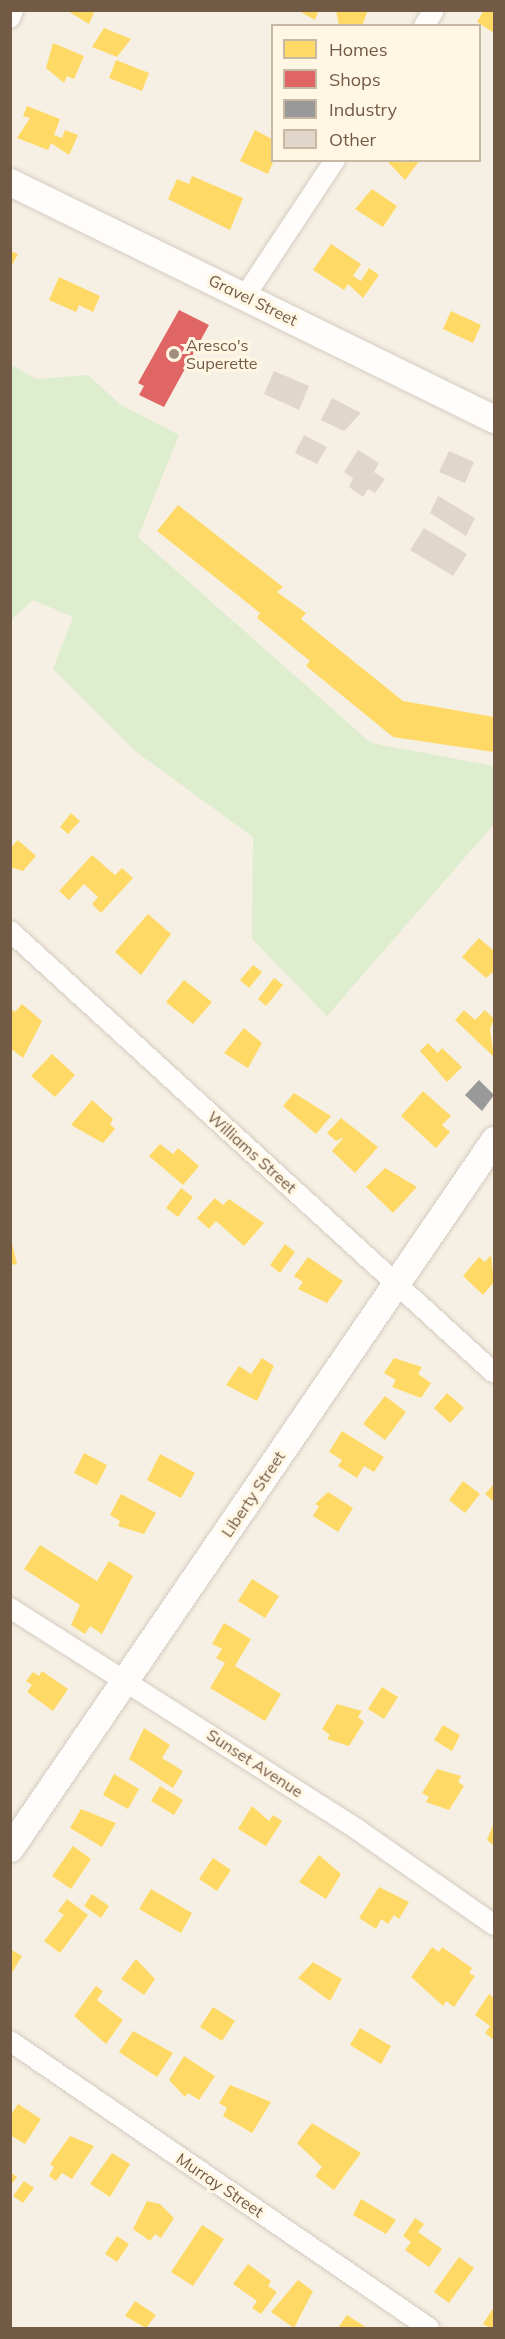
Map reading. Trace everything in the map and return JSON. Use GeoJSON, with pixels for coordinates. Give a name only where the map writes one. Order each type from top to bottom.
{"type":"FeatureCollection","features":[{"type":"Feature","properties":{"kind":"main road","name":"Gravel Street"},"geometry":{"type":"LineString","coordinates":[[10,182],[495,419]]}},
{"type":"Feature","properties":{"kind":"main road","name":"Liberty Street"},"geometry":{"type":"LineString","coordinates":[[10,1848],[495,1140]]}},
{"type":"Feature","properties":{"kind":"street"},"geometry":{"type":"LineString","coordinates":[[10,18],[13,10]]}},
{"type":"Feature","properties":{"kind":"street"},"geometry":{"type":"LineString","coordinates":[[425,24],[434,10]]}},
{"type":"Feature","properties":{"kind":"street"},"geometry":{"type":"LineString","coordinates":[[245,296],[333,162]]}},
{"type":"Feature","properties":{"kind":"street","name":"Williams Street"},"geometry":{"type":"LineString","coordinates":[[10,931],[495,1373]]}},
{"type":"Feature","properties":{"kind":"street","name":"Sunset Avenue"},"geometry":{"type":"LineString","coordinates":[[10,1608],[358,1830],[495,1925]]}},
{"type":"Feature","properties":{"kind":"street","name":"Murray Street"},"geometry":{"type":"LineString","coordinates":[[10,2041],[429,2328]]}},
{"type":"Feature","properties":{"kind":"green space"},"geometry":{"type":"Polygon","coordinates":[[[11,365],[37,379],[88,375],[121,405],[179,435],[138,537],[371,743],[494,766],[494,824],[327,1016],[252,939],[253,837],[135,751],[53,669],[73,617],[33,600],[11,620],[11,365]]]}},
{"type":"Feature","properties":{"kind":"building: Homes"},"geometry":{"type":"Polygon","coordinates":[[[66,10],[95,10],[89,24],[66,10]]]}},
{"type":"Feature","properties":{"kind":"building: Homes"},"geometry":{"type":"Polygon","coordinates":[[[297,10],[319,10],[315,20],[297,10]]]}},
{"type":"Feature","properties":{"kind":"building: Homes"},"geometry":{"type":"Polygon","coordinates":[[[336,10],[368,10],[363,24],[339,24],[336,10]]]}},
{"type":"Feature","properties":{"kind":"building: Homes"},"geometry":{"type":"Polygon","coordinates":[[[484,10],[494,10],[494,33],[477,22],[484,10]]]}},
{"type":"Feature","properties":{"kind":"building: Homes"},"geometry":{"type":"Polygon","coordinates":[[[104,28],[131,39],[117,57],[92,47],[104,28]]]}},
{"type":"Feature","properties":{"kind":"building: Homes"},"geometry":{"type":"Polygon","coordinates":[[[53,43],[84,56],[74,79],[67,76],[64,83],[46,68],[53,43]]]}},
{"type":"Feature","properties":{"kind":"building: Homes"},"geometry":{"type":"Polygon","coordinates":[[[116,60],[149,73],[142,91],[109,78],[116,60]]]}},
{"type":"Feature","properties":{"kind":"building: Homes"},"geometry":{"type":"Polygon","coordinates":[[[27,106],[60,119],[54,135],[62,138],[65,130],[78,135],[69,155],[51,143],[48,150],[17,138],[30,118],[23,116],[27,106]]]}},
{"type":"Feature","properties":{"kind":"building: Homes"},"geometry":{"type":"Polygon","coordinates":[[[255,130],[271,138],[271,162],[273,162],[268,174],[240,161],[255,130]]]}},
{"type":"Feature","properties":{"kind":"building: Homes"},"geometry":{"type":"Polygon","coordinates":[[[388,162],[418,162],[405,180],[388,162]]]}},
{"type":"Feature","properties":{"kind":"building: Homes"},"geometry":{"type":"Polygon","coordinates":[[[192,176],[243,198],[230,230],[168,199],[177,179],[189,184],[192,176]]]}},
{"type":"Feature","properties":{"kind":"building: Homes"},"geometry":{"type":"Polygon","coordinates":[[[372,189],[397,206],[383,227],[355,209],[372,189]]]}},
{"type":"Feature","properties":{"kind":"building: Homes"},"geometry":{"type":"Polygon","coordinates":[[[331,244],[361,264],[353,276],[361,281],[369,268],[379,275],[363,298],[348,284],[344,290],[313,270],[331,244]]]}},
{"type":"Feature","properties":{"kind":"building: Homes"},"geometry":{"type":"Polygon","coordinates":[[[10,251],[18,254],[10,269],[10,251]]]}},
{"type":"Feature","properties":{"kind":"building: Homes"},"geometry":{"type":"Polygon","coordinates":[[[59,277],[100,296],[93,312],[79,305],[76,312],[49,300],[59,277]]]}},
{"type":"Feature","properties":{"kind":"building: Homes"},"geometry":{"type":"Polygon","coordinates":[[[451,311],[481,325],[473,343],[443,329],[451,311]]]}},
{"type":"Feature","properties":{"kind":"building: Homes"},"geometry":{"type":"Polygon","coordinates":[[[178,505],[283,587],[277,592],[306,613],[301,619],[403,701],[494,717],[494,752],[393,737],[306,666],[310,661],[257,618],[260,613],[157,531],[178,505]]]}},
{"type":"Feature","properties":{"kind":"building: Homes"},"geometry":{"type":"Polygon","coordinates":[[[71,813],[80,821],[68,834],[60,827],[71,813]]]}},
{"type":"Feature","properties":{"kind":"building: Homes"},"geometry":{"type":"Polygon","coordinates":[[[18,840],[36,856],[23,871],[10,867],[10,848],[18,840]]]}},
{"type":"Feature","properties":{"kind":"building: Homes"},"geometry":{"type":"Polygon","coordinates":[[[92,855],[115,875],[122,868],[133,878],[101,913],[92,904],[98,897],[84,884],[69,900],[59,891],[92,855]]]}},
{"type":"Feature","properties":{"kind":"building: Homes"},"geometry":{"type":"Polygon","coordinates":[[[148,914],[171,934],[141,975],[115,952],[148,914]]]}},
{"type":"Feature","properties":{"kind":"building: Homes"},"geometry":{"type":"Polygon","coordinates":[[[479,938],[494,951],[494,971],[486,978],[462,957],[479,938]]]}},
{"type":"Feature","properties":{"kind":"building: Homes"},"geometry":{"type":"Polygon","coordinates":[[[253,965],[262,972],[249,988],[240,980],[253,965]]]}},
{"type":"Feature","properties":{"kind":"building: Homes"},"geometry":{"type":"Polygon","coordinates":[[[274,978],[283,985],[266,1006],[258,999],[274,978]]]}},
{"type":"Feature","properties":{"kind":"building: Homes"},"geometry":{"type":"Polygon","coordinates":[[[184,980],[212,1002],[193,1024],[166,1002],[184,980]]]}},
{"type":"Feature","properties":{"kind":"building: Homes"},"geometry":{"type":"Polygon","coordinates":[[[22,1004],[42,1021],[23,1058],[10,1048],[10,1008],[15,1012],[22,1004]]]}},
{"type":"Feature","properties":{"kind":"building: Homes"},"geometry":{"type":"Polygon","coordinates":[[[464,1010],[475,1020],[485,1010],[494,1019],[490,1029],[494,1057],[455,1020],[464,1010]]]}},
{"type":"Feature","properties":{"kind":"building: Homes"},"geometry":{"type":"Polygon","coordinates":[[[244,1028],[262,1043],[248,1068],[224,1053],[244,1028]]]}},
{"type":"Feature","properties":{"kind":"building: Homes"},"geometry":{"type":"Polygon","coordinates":[[[428,1043],[438,1053],[442,1048],[462,1067],[447,1082],[420,1051],[428,1043]]]}},
{"type":"Feature","properties":{"kind":"building: Homes"},"geometry":{"type":"Polygon","coordinates":[[[52,1054],[75,1075],[55,1097],[31,1076],[52,1054]]]}},
{"type":"Feature","properties":{"kind":"building: Homes"},"geometry":{"type":"Polygon","coordinates":[[[423,1091],[451,1116],[442,1125],[450,1132],[436,1148],[401,1116],[423,1091]]]}},
{"type":"Feature","properties":{"kind":"building: Homes"},"geometry":{"type":"Polygon","coordinates":[[[294,1093],[331,1116],[316,1134],[283,1106],[294,1093]]]}},
{"type":"Feature","properties":{"kind":"building: Homes"},"geometry":{"type":"Polygon","coordinates":[[[92,1100],[113,1119],[110,1124],[115,1129],[103,1143],[71,1125],[92,1100]]]}},
{"type":"Feature","properties":{"kind":"building: Homes"},"geometry":{"type":"Polygon","coordinates":[[[341,1118],[378,1147],[355,1173],[332,1151],[344,1137],[336,1141],[327,1133],[341,1118]]]}},
{"type":"Feature","properties":{"kind":"building: Homes"},"geometry":{"type":"Polygon","coordinates":[[[160,1144],[173,1154],[178,1148],[199,1166],[183,1185],[149,1156],[160,1144]]]}},
{"type":"Feature","properties":{"kind":"building: Homes"},"geometry":{"type":"Polygon","coordinates":[[[385,1168],[417,1187],[393,1213],[366,1187],[385,1168]]]}},
{"type":"Feature","properties":{"kind":"building: Homes"},"geometry":{"type":"Polygon","coordinates":[[[181,1188],[193,1197],[178,1217],[166,1208],[181,1188]]]}},
{"type":"Feature","properties":{"kind":"building: Homes"},"geometry":{"type":"Polygon","coordinates":[[[215,1198],[223,1205],[229,1199],[264,1223],[244,1246],[216,1221],[209,1229],[197,1218],[215,1198]]]}},
{"type":"Feature","properties":{"kind":"building: Homes"},"geometry":{"type":"Polygon","coordinates":[[[10,1240],[17,1264],[10,1265],[10,1240]]]}},
{"type":"Feature","properties":{"kind":"building: Homes"},"geometry":{"type":"Polygon","coordinates":[[[285,1244],[295,1252],[280,1273],[270,1265],[285,1244]]]}},
{"type":"Feature","properties":{"kind":"building: Homes"},"geometry":{"type":"Polygon","coordinates":[[[491,1255],[494,1282],[483,1295],[463,1276],[479,1257],[485,1262],[491,1255]]]}},
{"type":"Feature","properties":{"kind":"building: Homes"},"geometry":{"type":"Polygon","coordinates":[[[308,1257],[343,1281],[327,1303],[298,1289],[303,1282],[294,1276],[308,1257]]]}},
{"type":"Feature","properties":{"kind":"building: Homes"},"geometry":{"type":"Polygon","coordinates":[[[262,1358],[274,1366],[257,1401],[226,1385],[239,1366],[251,1374],[262,1358]]]}},
{"type":"Feature","properties":{"kind":"building: Homes"},"geometry":{"type":"Polygon","coordinates":[[[394,1358],[422,1367],[418,1374],[431,1383],[421,1398],[392,1387],[396,1380],[384,1373],[394,1358]]]}},
{"type":"Feature","properties":{"kind":"building: Homes"},"geometry":{"type":"Polygon","coordinates":[[[447,1393],[464,1408],[450,1423],[434,1408],[447,1393]]]}},
{"type":"Feature","properties":{"kind":"building: Homes"},"geometry":{"type":"Polygon","coordinates":[[[385,1396],[406,1412],[385,1440],[363,1424],[385,1396]]]}},
{"type":"Feature","properties":{"kind":"building: Homes"},"geometry":{"type":"Polygon","coordinates":[[[342,1431],[384,1457],[374,1472],[364,1466],[357,1478],[338,1466],[342,1460],[329,1452],[342,1431]]]}},
{"type":"Feature","properties":{"kind":"building: Homes"},"geometry":{"type":"Polygon","coordinates":[[[84,1453],[107,1465],[97,1485],[74,1473],[84,1453]]]}},
{"type":"Feature","properties":{"kind":"building: Homes"},"geometry":{"type":"Polygon","coordinates":[[[160,1454],[195,1473],[181,1498],[147,1480],[160,1454]]]}},
{"type":"Feature","properties":{"kind":"building: Homes"},"geometry":{"type":"Polygon","coordinates":[[[463,1481],[480,1494],[465,1513],[449,1500],[463,1481]]]}},
{"type":"Feature","properties":{"kind":"building: Homes"},"geometry":{"type":"Polygon","coordinates":[[[494,1484],[494,1502],[485,1494],[494,1484]]]}},
{"type":"Feature","properties":{"kind":"building: Homes"},"geometry":{"type":"Polygon","coordinates":[[[328,1492],[353,1508],[338,1532],[313,1516],[319,1506],[315,1504],[328,1492]]]}},
{"type":"Feature","properties":{"kind":"building: Homes"},"geometry":{"type":"Polygon","coordinates":[[[121,1494],[156,1513],[144,1534],[118,1526],[120,1521],[110,1515],[121,1494]]]}},
{"type":"Feature","properties":{"kind":"building: Homes"},"geometry":{"type":"Polygon","coordinates":[[[40,1545],[97,1581],[109,1561],[133,1576],[102,1634],[90,1626],[85,1634],[71,1625],[80,1605],[24,1569],[40,1545]]]}},
{"type":"Feature","properties":{"kind":"building: Homes"},"geometry":{"type":"Polygon","coordinates":[[[252,1579],[279,1596],[265,1618],[238,1601],[252,1579]]]}},
{"type":"Feature","properties":{"kind":"building: Homes"},"geometry":{"type":"Polygon","coordinates":[[[224,1623],[251,1639],[235,1666],[281,1694],[265,1721],[210,1688],[225,1663],[216,1658],[222,1649],[212,1644],[224,1623]]]}},
{"type":"Feature","properties":{"kind":"building: Homes"},"geometry":{"type":"Polygon","coordinates":[[[42,1671],[68,1689],[53,1711],[27,1692],[32,1685],[26,1681],[33,1672],[39,1676],[42,1671]]]}},
{"type":"Feature","properties":{"kind":"building: Homes"},"geometry":{"type":"Polygon","coordinates":[[[382,1687],[398,1697],[384,1719],[368,1709],[382,1687]]]}},
{"type":"Feature","properties":{"kind":"building: Homes"},"geometry":{"type":"Polygon","coordinates":[[[337,1704],[362,1711],[358,1717],[364,1722],[349,1746],[327,1739],[330,1735],[322,1729],[337,1704]]]}},
{"type":"Feature","properties":{"kind":"building: Homes"},"geometry":{"type":"Polygon","coordinates":[[[443,1725],[460,1735],[452,1751],[434,1740],[443,1725]]]}},
{"type":"Feature","properties":{"kind":"building: Homes"},"geometry":{"type":"Polygon","coordinates":[[[144,1728],[170,1745],[162,1758],[183,1771],[173,1788],[129,1759],[144,1728]]]}},
{"type":"Feature","properties":{"kind":"building: Homes"},"geometry":{"type":"Polygon","coordinates":[[[437,1769],[461,1776],[458,1782],[464,1786],[449,1810],[426,1802],[429,1797],[422,1793],[437,1769]]]}},
{"type":"Feature","properties":{"kind":"building: Homes"},"geometry":{"type":"Polygon","coordinates":[[[114,1774],[139,1789],[128,1809],[103,1795],[114,1774]]]}},
{"type":"Feature","properties":{"kind":"building: Homes"},"geometry":{"type":"Polygon","coordinates":[[[160,1786],[183,1800],[174,1815],[151,1801],[160,1786]]]}},
{"type":"Feature","properties":{"kind":"building: Homes"},"geometry":{"type":"Polygon","coordinates":[[[252,1806],[269,1821],[273,1815],[282,1821],[266,1846],[238,1829],[252,1806]]]}},
{"type":"Feature","properties":{"kind":"building: Homes"},"geometry":{"type":"Polygon","coordinates":[[[81,1809],[116,1823],[102,1847],[70,1828],[81,1809]]]}},
{"type":"Feature","properties":{"kind":"building: Homes"},"geometry":{"type":"Polygon","coordinates":[[[494,1822],[494,1846],[487,1840],[494,1822]]]}},
{"type":"Feature","properties":{"kind":"building: Homes"},"geometry":{"type":"Polygon","coordinates":[[[73,1846],[91,1859],[71,1889],[52,1876],[73,1846]]]}},
{"type":"Feature","properties":{"kind":"building: Homes"},"geometry":{"type":"Polygon","coordinates":[[[319,1855],[341,1874],[326,1899],[299,1882],[319,1855]]]}},
{"type":"Feature","properties":{"kind":"building: Homes"},"geometry":{"type":"Polygon","coordinates":[[[213,1858],[231,1870],[217,1891],[199,1879],[213,1858]]]}},
{"type":"Feature","properties":{"kind":"building: Homes"},"geometry":{"type":"Polygon","coordinates":[[[379,1887],[409,1902],[399,1919],[394,1915],[388,1924],[381,1919],[376,1929],[359,1918],[379,1887]]]}},
{"type":"Feature","properties":{"kind":"building: Homes"},"geometry":{"type":"Polygon","coordinates":[[[151,1889],[192,1913],[181,1933],[139,1909],[151,1889]]]}},
{"type":"Feature","properties":{"kind":"building: Homes"},"geometry":{"type":"Polygon","coordinates":[[[92,1894],[109,1906],[101,1918],[84,1906],[92,1894]]]}},
{"type":"Feature","properties":{"kind":"building: Homes"},"geometry":{"type":"Polygon","coordinates":[[[67,1899],[88,1915],[60,1953],[44,1941],[64,1915],[58,1911],[67,1899]]]}},
{"type":"Feature","properties":{"kind":"building: Homes"},"geometry":{"type":"Polygon","coordinates":[[[432,1947],[439,1952],[442,1947],[472,1968],[469,1973],[475,1976],[454,2007],[446,2001],[443,2006],[411,1977],[432,1947]]]}},
{"type":"Feature","properties":{"kind":"building: Homes"},"geometry":{"type":"Polygon","coordinates":[[[10,1949],[22,1956],[10,1976],[10,1949]]]}},
{"type":"Feature","properties":{"kind":"building: Homes"},"geometry":{"type":"Polygon","coordinates":[[[136,1959],[155,1979],[144,1995],[121,1979],[136,1959]]]}},
{"type":"Feature","properties":{"kind":"building: Homes"},"geometry":{"type":"Polygon","coordinates":[[[313,1962],[342,1979],[330,2001],[298,1978],[313,1962]]]}},
{"type":"Feature","properties":{"kind":"building: Homes"},"geometry":{"type":"Polygon","coordinates":[[[96,1986],[103,1991],[97,2000],[123,2020],[106,2044],[74,2016],[96,1986]]]}},
{"type":"Feature","properties":{"kind":"building: Homes"},"geometry":{"type":"Polygon","coordinates":[[[489,1994],[494,1998],[494,2040],[485,2033],[490,2026],[475,2015],[489,1994]]]}},
{"type":"Feature","properties":{"kind":"building: Homes"},"geometry":{"type":"Polygon","coordinates":[[[213,2007],[235,2021],[222,2041],[200,2027],[213,2007]]]}},
{"type":"Feature","properties":{"kind":"building: Homes"},"geometry":{"type":"Polygon","coordinates":[[[360,2028],[391,2046],[381,2064],[350,2045],[360,2028]]]}},
{"type":"Feature","properties":{"kind":"building: Homes"},"geometry":{"type":"Polygon","coordinates":[[[133,2031],[173,2053],[157,2077],[119,2052],[133,2031]]]}},
{"type":"Feature","properties":{"kind":"building: Homes"},"geometry":{"type":"Polygon","coordinates":[[[184,2056],[215,2076],[199,2100],[188,2093],[185,2097],[169,2080],[184,2056]]]}},
{"type":"Feature","properties":{"kind":"building: Homes"},"geometry":{"type":"Polygon","coordinates":[[[230,2085],[271,2102],[252,2133],[223,2116],[227,2108],[219,2103],[230,2085]]]}},
{"type":"Feature","properties":{"kind":"building: Homes"},"geometry":{"type":"Polygon","coordinates":[[[18,2104],[41,2119],[25,2144],[10,2135],[10,2116],[18,2104]]]}},
{"type":"Feature","properties":{"kind":"building: Homes"},"geometry":{"type":"Polygon","coordinates":[[[312,2123],[361,2153],[334,2190],[315,2176],[322,2167],[297,2143],[312,2123]]]}},
{"type":"Feature","properties":{"kind":"building: Homes"},"geometry":{"type":"Polygon","coordinates":[[[70,2136],[94,2146],[72,2179],[62,2173],[56,2181],[49,2176],[54,2167],[50,2164],[70,2136]]]}},
{"type":"Feature","properties":{"kind":"building: Homes"},"geometry":{"type":"Polygon","coordinates":[[[112,2153],[130,2164],[110,2197],[90,2184],[112,2153]]]}},
{"type":"Feature","properties":{"kind":"building: Homes"},"geometry":{"type":"Polygon","coordinates":[[[10,2172],[17,2177],[10,2186],[10,2172]]]}},
{"type":"Feature","properties":{"kind":"building: Homes"},"geometry":{"type":"Polygon","coordinates":[[[24,2181],[34,2188],[23,2203],[13,2196],[24,2181]]]}},
{"type":"Feature","properties":{"kind":"building: Homes"},"geometry":{"type":"Polygon","coordinates":[[[361,2199],[396,2220],[386,2234],[353,2215],[361,2199]]]}},
{"type":"Feature","properties":{"kind":"building: Homes"},"geometry":{"type":"Polygon","coordinates":[[[147,2201],[160,2204],[174,2218],[161,2238],[155,2234],[150,2241],[133,2229],[147,2201]]]}},
{"type":"Feature","properties":{"kind":"building: Homes"},"geometry":{"type":"Polygon","coordinates":[[[415,2218],[424,2224],[418,2232],[442,2249],[429,2267],[405,2250],[411,2242],[403,2236],[415,2218]]]}},
{"type":"Feature","properties":{"kind":"building: Homes"},"geometry":{"type":"Polygon","coordinates":[[[202,2225],[224,2239],[193,2286],[171,2272],[202,2225]]]}},
{"type":"Feature","properties":{"kind":"building: Homes"},"geometry":{"type":"Polygon","coordinates":[[[117,2236],[129,2244],[117,2262],[105,2254],[117,2236]]]}},
{"type":"Feature","properties":{"kind":"building: Homes"},"geometry":{"type":"Polygon","coordinates":[[[459,2257],[474,2268],[449,2303],[434,2292],[459,2257]]]}},
{"type":"Feature","properties":{"kind":"building: Homes"},"geometry":{"type":"Polygon","coordinates":[[[248,2264],[271,2281],[268,2286],[277,2292],[261,2314],[252,2308],[257,2301],[233,2284],[248,2264]]]}},
{"type":"Feature","properties":{"kind":"building: Homes"},"geometry":{"type":"Polygon","coordinates":[[[298,2280],[313,2291],[294,2328],[271,2312],[298,2280]]]}},
{"type":"Feature","properties":{"kind":"building: Homes"},"geometry":{"type":"Polygon","coordinates":[[[135,2301],[156,2315],[146,2328],[125,2316],[135,2301]]]}},
{"type":"Feature","properties":{"kind":"building: Homes"},"geometry":{"type":"Polygon","coordinates":[[[494,2307],[494,2328],[490,2328],[483,2324],[494,2307]]]}},
{"type":"Feature","properties":{"kind":"building: Homes"},"geometry":{"type":"Polygon","coordinates":[[[347,2315],[367,2328],[338,2328],[347,2315]]]}},
{"type":"Feature","properties":{"kind":"building: Shops","name":"Aresco's Superette"},"geometry":{"type":"Polygon","coordinates":[[[179,310],[209,325],[164,407],[139,395],[144,386],[138,383],[179,310]]]}},
{"type":"Feature","properties":{"kind":"building: Industry"},"geometry":{"type":"Polygon","coordinates":[[[479,1080],[494,1095],[482,1111],[465,1095],[479,1080]]]}},
{"type":"Feature","properties":{"kind":"building: Other"},"geometry":{"type":"Polygon","coordinates":[[[274,371],[309,386],[299,410],[264,394],[274,371]]]}},
{"type":"Feature","properties":{"kind":"building: Other"},"geometry":{"type":"Polygon","coordinates":[[[332,398],[361,413],[344,431],[321,420],[332,398]]]}},
{"type":"Feature","properties":{"kind":"building: Other"},"geometry":{"type":"Polygon","coordinates":[[[304,435],[327,447],[317,464],[295,453],[304,435]]]}},
{"type":"Feature","properties":{"kind":"building: Other"},"geometry":{"type":"Polygon","coordinates":[[[358,450],[379,463],[374,472],[385,479],[375,493],[368,489],[363,497],[349,487],[353,478],[344,472],[358,450]]]}},
{"type":"Feature","properties":{"kind":"building: Other"},"geometry":{"type":"Polygon","coordinates":[[[449,451],[474,462],[465,483],[439,472],[449,451]]]}},
{"type":"Feature","properties":{"kind":"building: Other"},"geometry":{"type":"Polygon","coordinates":[[[438,496],[475,518],[466,536],[430,513],[438,496]]]}},
{"type":"Feature","properties":{"kind":"building: Other"},"geometry":{"type":"Polygon","coordinates":[[[424,528],[467,554],[453,576],[410,550],[424,528]]]}},
{"type":"Feature","properties":{"kind":"place","name":"Aresco's Superette"},"geometry":{"type":"Point","coordinates":[174,354]}}]}
